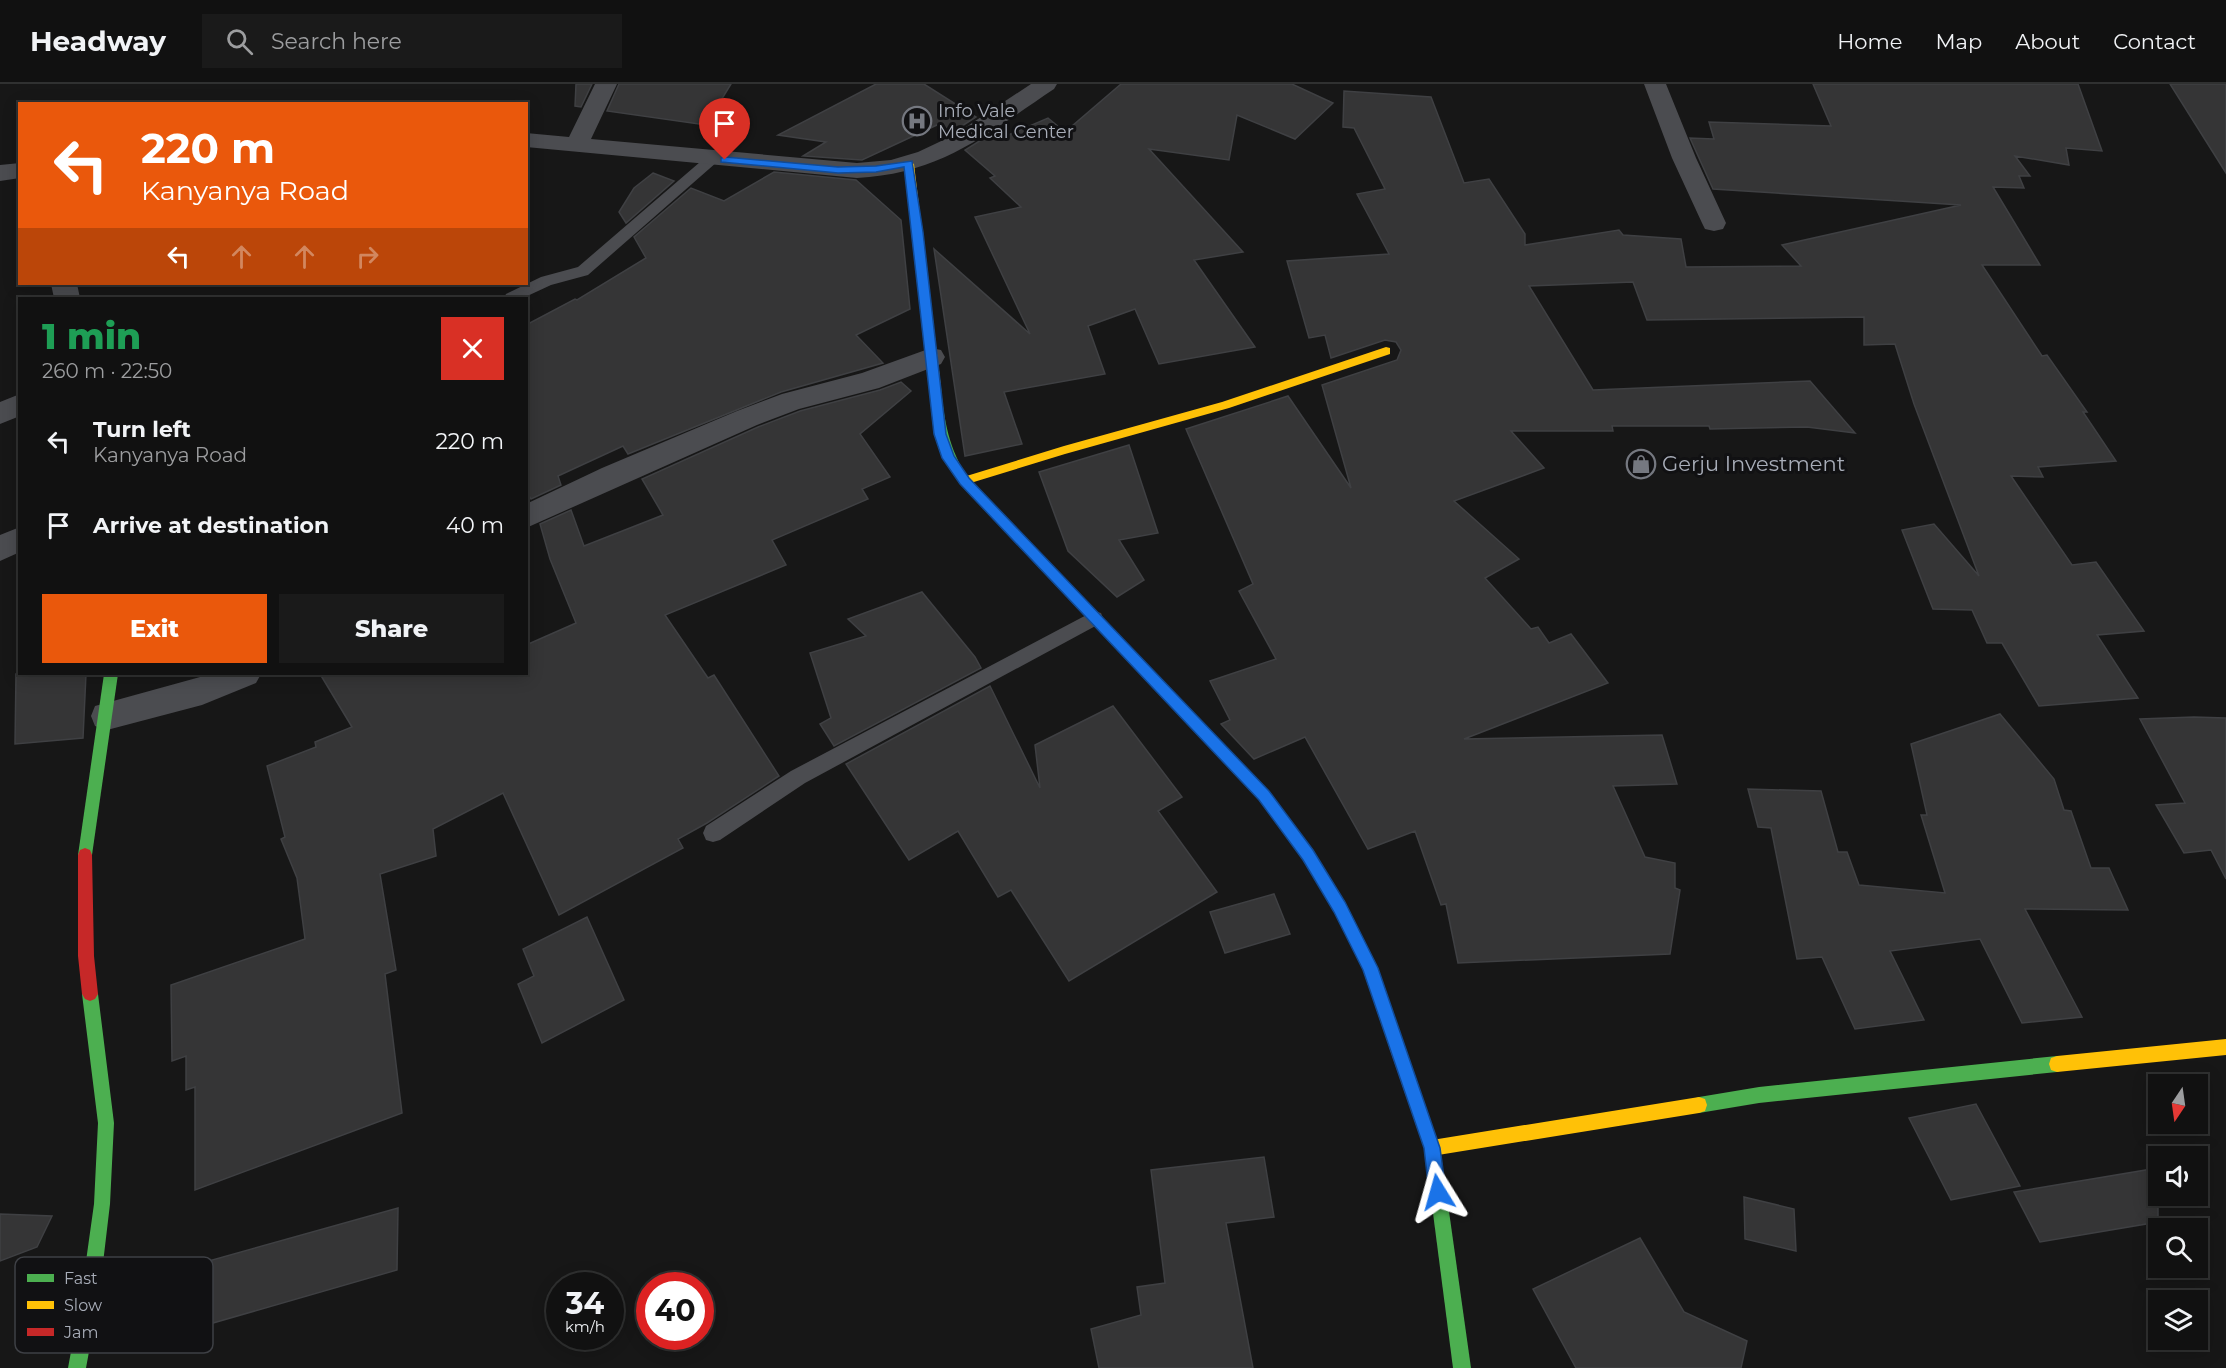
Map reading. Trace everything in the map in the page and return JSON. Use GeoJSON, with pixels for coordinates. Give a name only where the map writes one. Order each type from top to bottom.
{"type":"FeatureCollection","features":[{"type":"Feature","properties":{"kind":"street"},"geometry":{"type":"LineString","coordinates":[[577,144],[606,84]]}},
{"type":"Feature","properties":{"kind":"street"},"geometry":{"type":"LineString","coordinates":[[528,140],[838,170],[876,169],[909,164],[960,140],[1046,84]]}},
{"type":"Feature","properties":{"kind":"street"},"geometry":{"type":"LineString","coordinates":[[1655,84],[1684,158],[1714,223]]}},
{"type":"Feature","properties":{"kind":"street"},"geometry":{"type":"LineString","coordinates":[[909,164],[940,434],[948,458],[964,481],[1264,796],[1308,855],[1340,907],[1370,968],[1432,1148],[1462,1368]]}},
{"type":"Feature","properties":{"kind":"street"},"geometry":{"type":"LineString","coordinates":[[964,481],[1064,450],[1225,405],[1386,351]]}},
{"type":"Feature","properties":{"kind":"street"},"geometry":{"type":"LineString","coordinates":[[528,516],[612,476],[747,418],[792,401],[869,381],[931,357]]}},
{"type":"Feature","properties":{"kind":"street"},"geometry":{"type":"LineString","coordinates":[[0,414],[18,405]]}},
{"type":"Feature","properties":{"kind":"street"},"geometry":{"type":"LineString","coordinates":[[0,549],[18,539]]}},
{"type":"Feature","properties":{"kind":"street"},"geometry":{"type":"LineString","coordinates":[[95,1257],[102,1204],[106,1122],[94,1041],[86,956],[84,865],[111,675]]}},
{"type":"Feature","properties":{"kind":"street"},"geometry":{"type":"LineString","coordinates":[[106,716],[201,692],[243,675]]}},
{"type":"Feature","properties":{"kind":"street"},"geometry":{"type":"LineString","coordinates":[[1432,1148],[1759,1095],[2226,1047]]}},
{"type":"Feature","properties":{"kind":"street"},"geometry":{"type":"LineString","coordinates":[[77,1368],[80,1353]]}},
{"type":"Feature","properties":{"kind":"lane"},"geometry":{"type":"LineString","coordinates":[[513,297],[546,281],[584,272],[712,159]]}},
{"type":"Feature","properties":{"kind":"lane"},"geometry":{"type":"LineString","coordinates":[[713,833],[798,777],[1094,618]]}},
{"type":"Feature","properties":{"kind":"building"},"geometry":{"type":"Polygon","coordinates":[[[576,84],[592,84],[581,107],[575,106],[576,84]]]}},
{"type":"Feature","properties":{"kind":"building"},"geometry":{"type":"Polygon","coordinates":[[[619,84],[731,84],[706,125],[607,111],[619,84]]]}},
{"type":"Feature","properties":{"kind":"building"},"geometry":{"type":"Polygon","coordinates":[[[876,84],[924,84],[976,117],[948,135],[937,125],[862,160],[803,156],[826,142],[778,135],[876,84]]]}},
{"type":"Feature","properties":{"kind":"building"},"geometry":{"type":"Polygon","coordinates":[[[1121,84],[1292,84],[1333,103],[1295,139],[1237,115],[1229,160],[1149,149],[1243,252],[1194,260],[1255,347],[1159,364],[1135,309],[1088,326],[1105,374],[1004,392],[1022,444],[965,456],[934,249],[1030,334],[975,217],[1021,207],[990,178],[995,176],[965,150],[997,130],[1006,136],[1048,118],[1065,132],[1121,84]]]}},
{"type":"Feature","properties":{"kind":"building"},"geometry":{"type":"Polygon","coordinates":[[[1813,84],[2078,84],[2102,151],[2066,148],[2069,165],[2015,156],[2030,176],[2019,176],[2024,188],[1993,187],[2040,265],[1982,265],[2042,356],[2047,355],[2087,412],[2083,412],[2116,461],[2038,467],[2043,477],[2011,476],[2072,565],[2096,562],[2144,631],[2097,635],[2138,698],[2039,706],[2002,643],[1987,643],[1972,610],[1933,609],[1902,530],[1934,524],[1979,576],[1914,404],[1895,344],[1864,345],[1864,317],[1647,320],[1633,282],[1529,286],[1593,390],[1810,381],[1855,433],[1807,427],[1710,429],[1709,426],[1612,426],[1613,431],[1511,431],[1544,468],[1454,501],[1519,559],[1485,578],[1531,629],[1538,627],[1549,643],[1571,634],[1608,683],[1464,739],[1662,735],[1677,784],[1613,786],[1645,857],[1675,863],[1675,888],[1680,890],[1670,954],[1458,963],[1446,904],[1441,905],[1415,831],[1368,849],[1305,737],[1254,759],[1221,724],[1230,720],[1210,681],[1276,659],[1239,591],[1253,584],[1186,429],[1288,396],[1351,488],[1322,385],[1397,360],[1401,350],[1396,342],[1385,340],[1331,358],[1325,335],[1309,338],[1287,261],[1389,254],[1357,194],[1385,189],[1354,128],[1343,127],[1344,91],[1431,97],[1464,183],[1489,179],[1525,234],[1525,245],[1619,230],[1623,235],[1681,239],[1686,267],[1801,266],[1782,245],[1961,205],[1713,189],[1690,138],[1714,139],[1709,122],[1831,126],[1813,84]]]}},
{"type":"Feature","properties":{"kind":"building"},"geometry":{"type":"Polygon","coordinates":[[[2170,84],[2226,84],[2226,173],[2170,84]]]}},
{"type":"Feature","properties":{"kind":"building"},"geometry":{"type":"Polygon","coordinates":[[[774,172],[856,180],[901,220],[910,309],[856,335],[883,363],[781,392],[628,454],[623,446],[558,476],[561,485],[531,499],[528,494],[528,324],[577,300],[646,258],[634,237],[691,188],[724,201],[774,172]]]}},
{"type":"Feature","properties":{"kind":"building"},"geometry":{"type":"Polygon","coordinates":[[[653,173],[674,181],[626,223],[619,212],[634,188],[653,173]]]}},
{"type":"Feature","properties":{"kind":"building"},"geometry":{"type":"Polygon","coordinates":[[[901,382],[911,391],[860,434],[890,477],[862,489],[868,499],[772,540],[786,565],[665,615],[708,678],[714,675],[779,776],[678,839],[683,848],[559,915],[503,793],[433,829],[436,856],[380,874],[396,970],[385,974],[402,1113],[195,1190],[195,1087],[186,1090],[186,1056],[172,1061],[171,985],[305,939],[297,878],[281,839],[285,837],[267,766],[316,747],[315,742],[352,727],[321,675],[528,675],[528,644],[576,623],[550,559],[540,524],[571,510],[584,546],[663,515],[642,479],[758,427],[800,411],[880,390],[901,382]]]}},
{"type":"Feature","properties":{"kind":"building"},"geometry":{"type":"Polygon","coordinates":[[[1129,445],[1158,533],[1119,540],[1144,580],[1117,597],[1068,551],[1039,472],[1129,445]]]}},
{"type":"Feature","properties":{"kind":"building"},"geometry":{"type":"Polygon","coordinates":[[[922,592],[975,657],[981,668],[834,746],[820,724],[831,718],[810,653],[866,636],[848,619],[922,592]]]}},
{"type":"Feature","properties":{"kind":"building"},"geometry":{"type":"Polygon","coordinates":[[[16,674],[86,675],[83,738],[15,744],[16,674]]]}},
{"type":"Feature","properties":{"kind":"building"},"geometry":{"type":"Polygon","coordinates":[[[990,686],[1040,788],[1035,745],[1113,706],[1182,797],[1158,811],[1217,892],[1069,981],[1011,890],[998,897],[958,831],[909,860],[846,764],[990,686]]]}},
{"type":"Feature","properties":{"kind":"building"},"geometry":{"type":"Polygon","coordinates":[[[2000,714],[2054,779],[2064,810],[2071,811],[2091,868],[2109,868],[2128,910],[2025,909],[2082,1017],[2022,1023],[1980,939],[1890,951],[1924,1020],[1855,1029],[1822,957],[1797,959],[1771,828],[1758,827],[1748,789],[1821,791],[1838,852],[1847,852],[1859,885],[1945,893],[1921,815],[1927,815],[1911,744],[2000,714]]]}},
{"type":"Feature","properties":{"kind":"building"},"geometry":{"type":"Polygon","coordinates":[[[2226,718],[2226,879],[2211,850],[2184,853],[2156,805],[2185,803],[2140,719],[2226,718]]]}},
{"type":"Feature","properties":{"kind":"building"},"geometry":{"type":"Polygon","coordinates":[[[1274,894],[1290,934],[1225,953],[1210,912],[1274,894]]]}},
{"type":"Feature","properties":{"kind":"building"},"geometry":{"type":"Polygon","coordinates":[[[587,917],[624,1000],[542,1043],[518,984],[534,976],[523,949],[587,917]]]}},
{"type":"Feature","properties":{"kind":"building"},"geometry":{"type":"Polygon","coordinates":[[[1976,1104],[2020,1186],[1951,1200],[1909,1118],[1976,1104]]]}},
{"type":"Feature","properties":{"kind":"building"},"geometry":{"type":"Polygon","coordinates":[[[1264,1157],[1274,1217],[1226,1223],[1253,1368],[1099,1368],[1091,1329],[1141,1315],[1137,1287],[1165,1283],[1151,1170],[1264,1157]]]}},
{"type":"Feature","properties":{"kind":"building"},"geometry":{"type":"Polygon","coordinates":[[[2148,1170],[2148,1206],[2158,1206],[2158,1218],[2148,1218],[2148,1224],[2040,1242],[2014,1192],[2148,1170]]]}},
{"type":"Feature","properties":{"kind":"building"},"geometry":{"type":"Polygon","coordinates":[[[1744,1197],[1794,1209],[1796,1251],[1745,1239],[1744,1197]]]}},
{"type":"Feature","properties":{"kind":"building"},"geometry":{"type":"Polygon","coordinates":[[[398,1208],[397,1270],[213,1323],[213,1260],[398,1208]]]}},
{"type":"Feature","properties":{"kind":"building"},"geometry":{"type":"Polygon","coordinates":[[[0,1214],[52,1216],[37,1247],[0,1261],[0,1214]]]}},
{"type":"Feature","properties":{"kind":"building"},"geometry":{"type":"Polygon","coordinates":[[[1640,1238],[1684,1312],[1747,1341],[1741,1368],[1576,1368],[1533,1289],[1640,1238]]]}},
{"type":"Feature","properties":{"kind":"traffic: fast"},"geometry":{"type":"LineString","coordinates":[[935,387],[945,447],[964,481],[1213,742]]}},
{"type":"Feature","properties":{"kind":"traffic: fast"},"geometry":{"type":"LineString","coordinates":[[85,855],[111,675]]}},
{"type":"Feature","properties":{"kind":"traffic: fast"},"geometry":{"type":"LineString","coordinates":[[90,994],[106,1123],[102,1204],[95,1257]]}},
{"type":"Feature","properties":{"kind":"traffic: fast"},"geometry":{"type":"LineString","coordinates":[[1699,1105],[1759,1095],[2057,1064]]}},
{"type":"Feature","properties":{"kind":"traffic: fast"},"geometry":{"type":"LineString","coordinates":[[1438,1190],[1462,1368]]}},
{"type":"Feature","properties":{"kind":"traffic: fast"},"geometry":{"type":"LineString","coordinates":[[77,1368],[80,1353]]}},
{"type":"Feature","properties":{"kind":"traffic: slow"},"geometry":{"type":"LineString","coordinates":[[909,164],[935,387]]}},
{"type":"Feature","properties":{"kind":"traffic: slow"},"geometry":{"type":"LineString","coordinates":[[964,481],[1064,450],[1225,405],[1386,351]]}},
{"type":"Feature","properties":{"kind":"traffic: slow"},"geometry":{"type":"LineString","coordinates":[[1213,742],[1264,796],[1308,855],[1340,907],[1370,968],[1397,1047]]}},
{"type":"Feature","properties":{"kind":"traffic: slow"},"geometry":{"type":"LineString","coordinates":[[2057,1064],[2226,1047]]}},
{"type":"Feature","properties":{"kind":"traffic: slow"},"geometry":{"type":"LineString","coordinates":[[1432,1148],[1699,1105]]}},
{"type":"Feature","properties":{"kind":"traffic: jam"},"geometry":{"type":"LineString","coordinates":[[85,855],[86,956],[90,994]]}},
{"type":"Feature","properties":{"kind":"traffic: jam"},"geometry":{"type":"LineString","coordinates":[[1397,1047],[1432,1148],[1438,1190]]}},
{"type":"Feature","properties":{"kind":"place","name":"Info Vale Medical Center"},"geometry":{"type":"Point","coordinates":[917,121]}},
{"type":"Feature","properties":{"kind":"place","name":"Gerju Investment"},"geometry":{"type":"Point","coordinates":[1641,464]}},
{"type":"Feature","properties":{"kind":"route"},"geometry":{"type":"LineString","coordinates":[[725,160],[838,170],[876,169],[909,164],[940,434],[948,458],[964,481],[1264,796],[1308,855],[1340,907],[1370,968],[1406,1066],[1432,1148],[1438,1192]]}}]}
